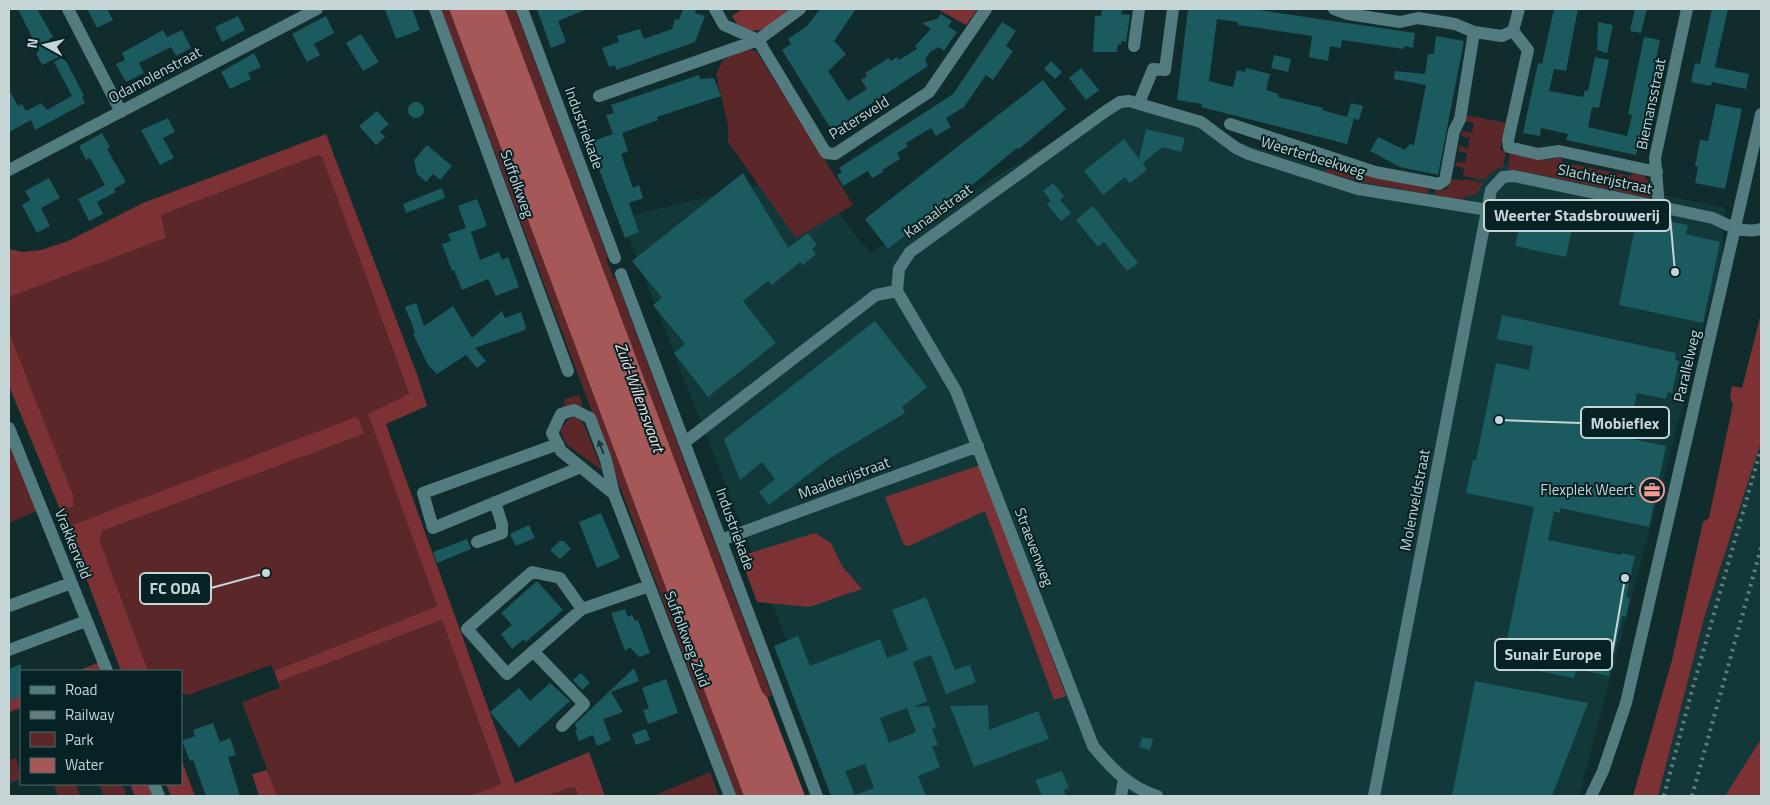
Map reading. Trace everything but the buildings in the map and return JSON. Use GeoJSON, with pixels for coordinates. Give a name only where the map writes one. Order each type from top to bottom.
{"type":"FeatureCollection","features":[{"type":"Feature","properties":{"kind":"street"},"geometry":{"type":"LineString","coordinates":[[68,9],[121,112]]}},
{"type":"Feature","properties":{"kind":"street","name":"Odamolenstraat"},"geometry":{"type":"LineString","coordinates":[[9,170],[317,9]]}},
{"type":"Feature","properties":{"kind":"street","name":"Suffolkweg"},"geometry":{"type":"LineString","coordinates":[[434,9],[568,371]]}},
{"type":"Feature","properties":{"kind":"street","name":"Industriekade"},"geometry":{"type":"LineString","coordinates":[[522,9],[615,258]]}},
{"type":"Feature","properties":{"kind":"street"},"geometry":{"type":"LineString","coordinates":[[715,9],[724,26],[758,40]]}},
{"type":"Feature","properties":{"kind":"street"},"geometry":{"type":"LineString","coordinates":[[599,96],[758,40],[800,9]]}},
{"type":"Feature","properties":{"kind":"street","name":"Patersveld"},"geometry":{"type":"LineString","coordinates":[[758,40],[826,153],[835,154],[929,92],[986,9]]}},
{"type":"Feature","properties":{"kind":"street"},"geometry":{"type":"LineString","coordinates":[[1134,46],[1139,9]]}},
{"type":"Feature","properties":{"kind":"street"},"geometry":{"type":"LineString","coordinates":[[1139,103],[1153,69],[1164,70],[1172,9]]}},
{"type":"Feature","properties":{"kind":"street"},"geometry":{"type":"LineString","coordinates":[[1334,9],[1348,14],[1400,22],[1418,18],[1454,24],[1474,32],[1502,36],[1513,31]]}},
{"type":"Feature","properties":{"kind":"street"},"geometry":{"type":"LineString","coordinates":[[1513,31],[1519,9]]}},
{"type":"Feature","properties":{"kind":"street","name":"Biemansstraat"},"geometry":{"type":"LineString","coordinates":[[1658,207],[1655,158],[1687,9]]}},
{"type":"Feature","properties":{"kind":"street"},"geometry":{"type":"LineString","coordinates":[[1513,31],[1528,50],[1508,140],[1509,147],[1538,154],[1559,151],[1657,172]]}},
{"type":"Feature","properties":{"kind":"street"},"geometry":{"type":"LineString","coordinates":[[1230,124],[1375,172],[1439,184],[1445,180],[1454,131],[1460,119],[1474,32]]}},
{"type":"Feature","properties":{"kind":"street","name":"Kanaalstraat"},"geometry":{"type":"LineString","coordinates":[[897,291],[899,269],[910,252],[1106,111],[1120,102],[1139,103]]}},
{"type":"Feature","properties":{"kind":"street","name":"Weerterbeekweg"},"geometry":{"type":"LineString","coordinates":[[1139,103],[1201,122],[1249,154],[1341,184],[1358,189],[1488,210]]}},
{"type":"Feature","properties":{"kind":"street","name":"Parallelweg"},"geometry":{"type":"LineString","coordinates":[[1591,796],[1603,772],[1626,703],[1761,114]]}},
{"type":"Feature","properties":{"kind":"street","name":"Slachterijstraat"},"geometry":{"type":"LineString","coordinates":[[1488,210],[1491,190],[1502,177],[1514,176],[1713,218],[1735,228]]}},
{"type":"Feature","properties":{"kind":"street","name":"Molenveldstraat"},"geometry":{"type":"LineString","coordinates":[[1374,796],[1488,210]]}},
{"type":"Feature","properties":{"kind":"street"},"geometry":{"type":"LineString","coordinates":[[1735,228],[1751,232],[1761,229]]}},
{"type":"Feature","properties":{"kind":"street","name":"Industriekade"},"geometry":{"type":"LineString","coordinates":[[621,274],[817,796]]}},
{"type":"Feature","properties":{"kind":"street"},"geometry":{"type":"LineString","coordinates":[[685,442],[876,295],[897,291]]}},
{"type":"Feature","properties":{"kind":"street","name":"Straevenweg"},"geometry":{"type":"LineString","coordinates":[[897,291],[956,391],[1093,746],[1124,779],[1144,792],[1157,796]]}},
{"type":"Feature","properties":{"kind":"street","name":"Suffolkweg Zuid"},"geometry":{"type":"LineString","coordinates":[[614,494],[561,451],[552,433],[561,414],[574,410],[590,418],[606,460],[614,494],[730,796]]}},
{"type":"Feature","properties":{"kind":"street","name":"Vrakkerveld"},"geometry":{"type":"LineString","coordinates":[[9,428],[107,670]]}},
{"type":"Feature","properties":{"kind":"street"},"geometry":{"type":"LineString","coordinates":[[558,444],[423,493],[433,528],[581,467]]}},
{"type":"Feature","properties":{"kind":"street","name":"Maalderijstraat"},"geometry":{"type":"LineString","coordinates":[[721,540],[978,446]]}},
{"type":"Feature","properties":{"kind":"street"},"geometry":{"type":"LineString","coordinates":[[477,542],[502,532],[502,524],[495,502]]}},
{"type":"Feature","properties":{"kind":"street"},"geometry":{"type":"LineString","coordinates":[[582,609],[560,578],[532,572],[467,629],[507,674],[582,609],[649,586]]}},
{"type":"Feature","properties":{"kind":"street"},"geometry":{"type":"LineString","coordinates":[[9,606],[71,583]]}},
{"type":"Feature","properties":{"kind":"street"},"geometry":{"type":"LineString","coordinates":[[9,650],[86,621]]}},
{"type":"Feature","properties":{"kind":"street"},"geometry":{"type":"LineString","coordinates":[[533,652],[584,704],[562,726]]}},
{"type":"Feature","properties":{"kind":"street"},"geometry":{"type":"LineString","coordinates":[[1121,796],[1124,779]]}},
{"type":"Feature","properties":{"kind":"shaded area"},"geometry":{"type":"Polygon","coordinates":[[[742,9],[789,9],[768,27],[749,30],[740,29],[732,16],[742,9]]]}},
{"type":"Feature","properties":{"kind":"shaded area"},"geometry":{"type":"Polygon","coordinates":[[[937,9],[978,9],[966,25],[937,9]]]}},
{"type":"Feature","properties":{"kind":"shaded area"},"geometry":{"type":"Polygon","coordinates":[[[1122,100],[1248,145],[1355,177],[1453,196],[1497,161],[1725,208],[1722,257],[1579,796],[842,796],[825,738],[621,218],[812,172],[852,231],[870,253],[1122,100]]]}},
{"type":"Feature","properties":{"kind":"shaded area"},"geometry":{"type":"Polygon","coordinates":[[[326,134],[418,377],[427,406],[386,424],[515,783],[589,752],[605,796],[578,796],[575,787],[572,787],[546,796],[470,796],[501,784],[442,620],[278,682],[274,671],[437,606],[368,414],[409,394],[322,157],[318,155],[161,215],[166,238],[9,297],[9,249],[23,252],[41,250],[68,241],[143,203],[326,134]]]}},
{"type":"Feature","properties":{"kind":"shaded area"},"geometry":{"type":"Polygon","coordinates":[[[1761,314],[1761,442],[1705,615],[1658,796],[1633,796],[1672,660],[1703,522],[1709,518],[1733,404],[1730,398],[1732,386],[1742,388],[1761,314]]]}},
{"type":"Feature","properties":{"kind":"shaded area"},"geometry":{"type":"Polygon","coordinates":[[[9,332],[73,495],[73,507],[61,512],[9,386],[9,332]]]}},
{"type":"Feature","properties":{"kind":"shaded area"},"geometry":{"type":"Polygon","coordinates":[[[356,417],[359,419],[364,434],[102,531],[100,541],[148,670],[121,670],[67,527],[356,417]]]}},
{"type":"Feature","properties":{"kind":"shaded area"},"geometry":{"type":"Polygon","coordinates":[[[1761,442],[1761,740],[1725,796],[1658,796],[1705,615],[1761,442]]]}},
{"type":"Feature","properties":{"kind":"shaded area"},"geometry":{"type":"Polygon","coordinates":[[[980,465],[1066,696],[1054,700],[985,511],[909,546],[904,545],[885,497],[980,465]]]}},
{"type":"Feature","properties":{"kind":"shaded area"},"geometry":{"type":"Polygon","coordinates":[[[815,533],[831,543],[842,566],[862,589],[809,607],[757,602],[740,556],[815,533]]]}},
{"type":"Feature","properties":{"kind":"shaded area"},"geometry":{"type":"Polygon","coordinates":[[[103,661],[107,670],[80,670],[103,661]]]}},
{"type":"Feature","properties":{"kind":"shaded area"},"geometry":{"type":"Polygon","coordinates":[[[20,694],[20,708],[9,712],[9,699],[20,694]]]}},
{"type":"Feature","properties":{"kind":"shaded area"},"geometry":{"type":"Polygon","coordinates":[[[1761,740],[1761,796],[1725,796],[1756,747],[1761,740]]]}},
{"type":"Feature","properties":{"kind":"shaded area"},"geometry":{"type":"Polygon","coordinates":[[[182,762],[195,796],[171,796],[166,785],[182,785],[182,762]]]}},
{"type":"Feature","properties":{"kind":"shaded area"},"geometry":{"type":"Polygon","coordinates":[[[267,770],[277,796],[259,796],[252,774],[267,770]]]}},
{"type":"Feature","properties":{"kind":"shaded area"},"geometry":{"type":"Polygon","coordinates":[[[130,785],[150,785],[155,796],[135,796],[130,785]]]}},
{"type":"Feature","properties":{"kind":"green space"},"geometry":{"type":"Polygon","coordinates":[[[441,9],[449,9],[745,796],[736,796],[441,9]]]}},
{"type":"Feature","properties":{"kind":"green space"},"geometry":{"type":"Polygon","coordinates":[[[505,9],[515,9],[608,258],[606,259],[614,279],[616,279],[772,696],[767,697],[762,692],[505,9]]]}},
{"type":"Feature","properties":{"kind":"green space"},"geometry":{"type":"Polygon","coordinates":[[[747,48],[757,52],[853,205],[796,238],[728,142],[728,125],[716,74],[723,60],[747,48]]]}},
{"type":"Feature","properties":{"kind":"green space"},"geometry":{"type":"Polygon","coordinates":[[[1466,115],[1506,123],[1500,150],[1506,151],[1503,167],[1493,171],[1485,180],[1463,176],[1464,168],[1455,166],[1456,162],[1465,163],[1467,153],[1458,151],[1459,146],[1468,148],[1470,138],[1461,136],[1462,131],[1472,133],[1474,123],[1465,121],[1466,115]]]}},
{"type":"Feature","properties":{"kind":"green space"},"geometry":{"type":"Polygon","coordinates":[[[1510,152],[1547,160],[1560,157],[1563,162],[1630,176],[1634,173],[1643,174],[1652,186],[1651,198],[1517,170],[1508,170],[1510,152]]]}},
{"type":"Feature","properties":{"kind":"green space"},"geometry":{"type":"Polygon","coordinates":[[[318,155],[322,157],[409,395],[368,414],[437,606],[274,671],[271,665],[188,695],[182,693],[182,670],[148,670],[100,541],[102,531],[364,434],[359,419],[356,418],[67,527],[61,513],[73,507],[73,495],[9,332],[9,297],[166,238],[161,215],[318,155]]]}},
{"type":"Feature","properties":{"kind":"green space"},"geometry":{"type":"Polygon","coordinates":[[[1339,164],[1377,177],[1429,189],[1428,194],[1361,182],[1325,172],[1327,166],[1333,168],[1339,164]]]}},
{"type":"Feature","properties":{"kind":"green space"},"geometry":{"type":"Polygon","coordinates":[[[1453,179],[1464,181],[1465,179],[1483,183],[1477,194],[1465,196],[1464,200],[1434,195],[1435,190],[1445,190],[1453,179]]]}},
{"type":"Feature","properties":{"kind":"green space"},"geometry":{"type":"Polygon","coordinates":[[[579,395],[583,407],[571,405],[564,407],[565,399],[579,395]]]}},
{"type":"Feature","properties":{"kind":"green space"},"geometry":{"type":"Polygon","coordinates":[[[574,417],[579,419],[584,425],[603,471],[566,444],[560,430],[569,419],[574,417]]]}},
{"type":"Feature","properties":{"kind":"green space"},"geometry":{"type":"Polygon","coordinates":[[[9,440],[43,508],[9,523],[9,440]]]}},
{"type":"Feature","properties":{"kind":"green space"},"geometry":{"type":"Polygon","coordinates":[[[442,620],[501,785],[470,796],[277,796],[242,702],[280,688],[278,682],[442,620]]]}},
{"type":"Feature","properties":{"kind":"green space"},"geometry":{"type":"Polygon","coordinates":[[[16,758],[20,779],[9,783],[9,760],[16,758]]]}},
{"type":"Feature","properties":{"kind":"green space"},"geometry":{"type":"Polygon","coordinates":[[[710,772],[719,796],[653,796],[710,772]]]}},
{"type":"Feature","properties":{"kind":"green space"},"geometry":{"type":"Polygon","coordinates":[[[76,785],[80,796],[58,796],[54,786],[76,785]]]}},
{"type":"Feature","properties":{"kind":"green space"},"geometry":{"type":"Polygon","coordinates":[[[99,785],[122,785],[127,796],[104,796],[99,785]]]}},
{"type":"Feature","properties":{"kind":"green space"},"geometry":{"type":"Polygon","coordinates":[[[575,787],[578,796],[546,796],[575,787]]]}},
{"type":"Feature","properties":{"kind":"water","name":"Zuid-Willemsvaart"},"geometry":{"type":"Polygon","coordinates":[[[449,9],[505,9],[762,692],[767,697],[805,796],[744,796],[449,9]]]}},
{"type":"Feature","properties":{"kind":"railway"},"geometry":{"type":"LineString","coordinates":[[1664,796],[1761,449]]}},
{"type":"Feature","properties":{"kind":"railway"},"geometry":{"type":"LineString","coordinates":[[1692,796],[1761,548]]}},
{"type":"Feature","properties":{"kind":"place","name":"Weerter Stadsbrouwerij"},"geometry":{"type":"Point","coordinates":[1675,272]}},
{"type":"Feature","properties":{"kind":"place","name":"Mobieflex"},"geometry":{"type":"Point","coordinates":[1499,420]}},
{"type":"Feature","properties":{"kind":"place","name":"Flexplek Weert"},"geometry":{"type":"Point","coordinates":[1652,490]}},
{"type":"Feature","properties":{"kind":"place","name":"FC ODA"},"geometry":{"type":"Point","coordinates":[266,573]}},
{"type":"Feature","properties":{"kind":"place","name":"Sunair Europe"},"geometry":{"type":"Point","coordinates":[1625,578]}}]}
